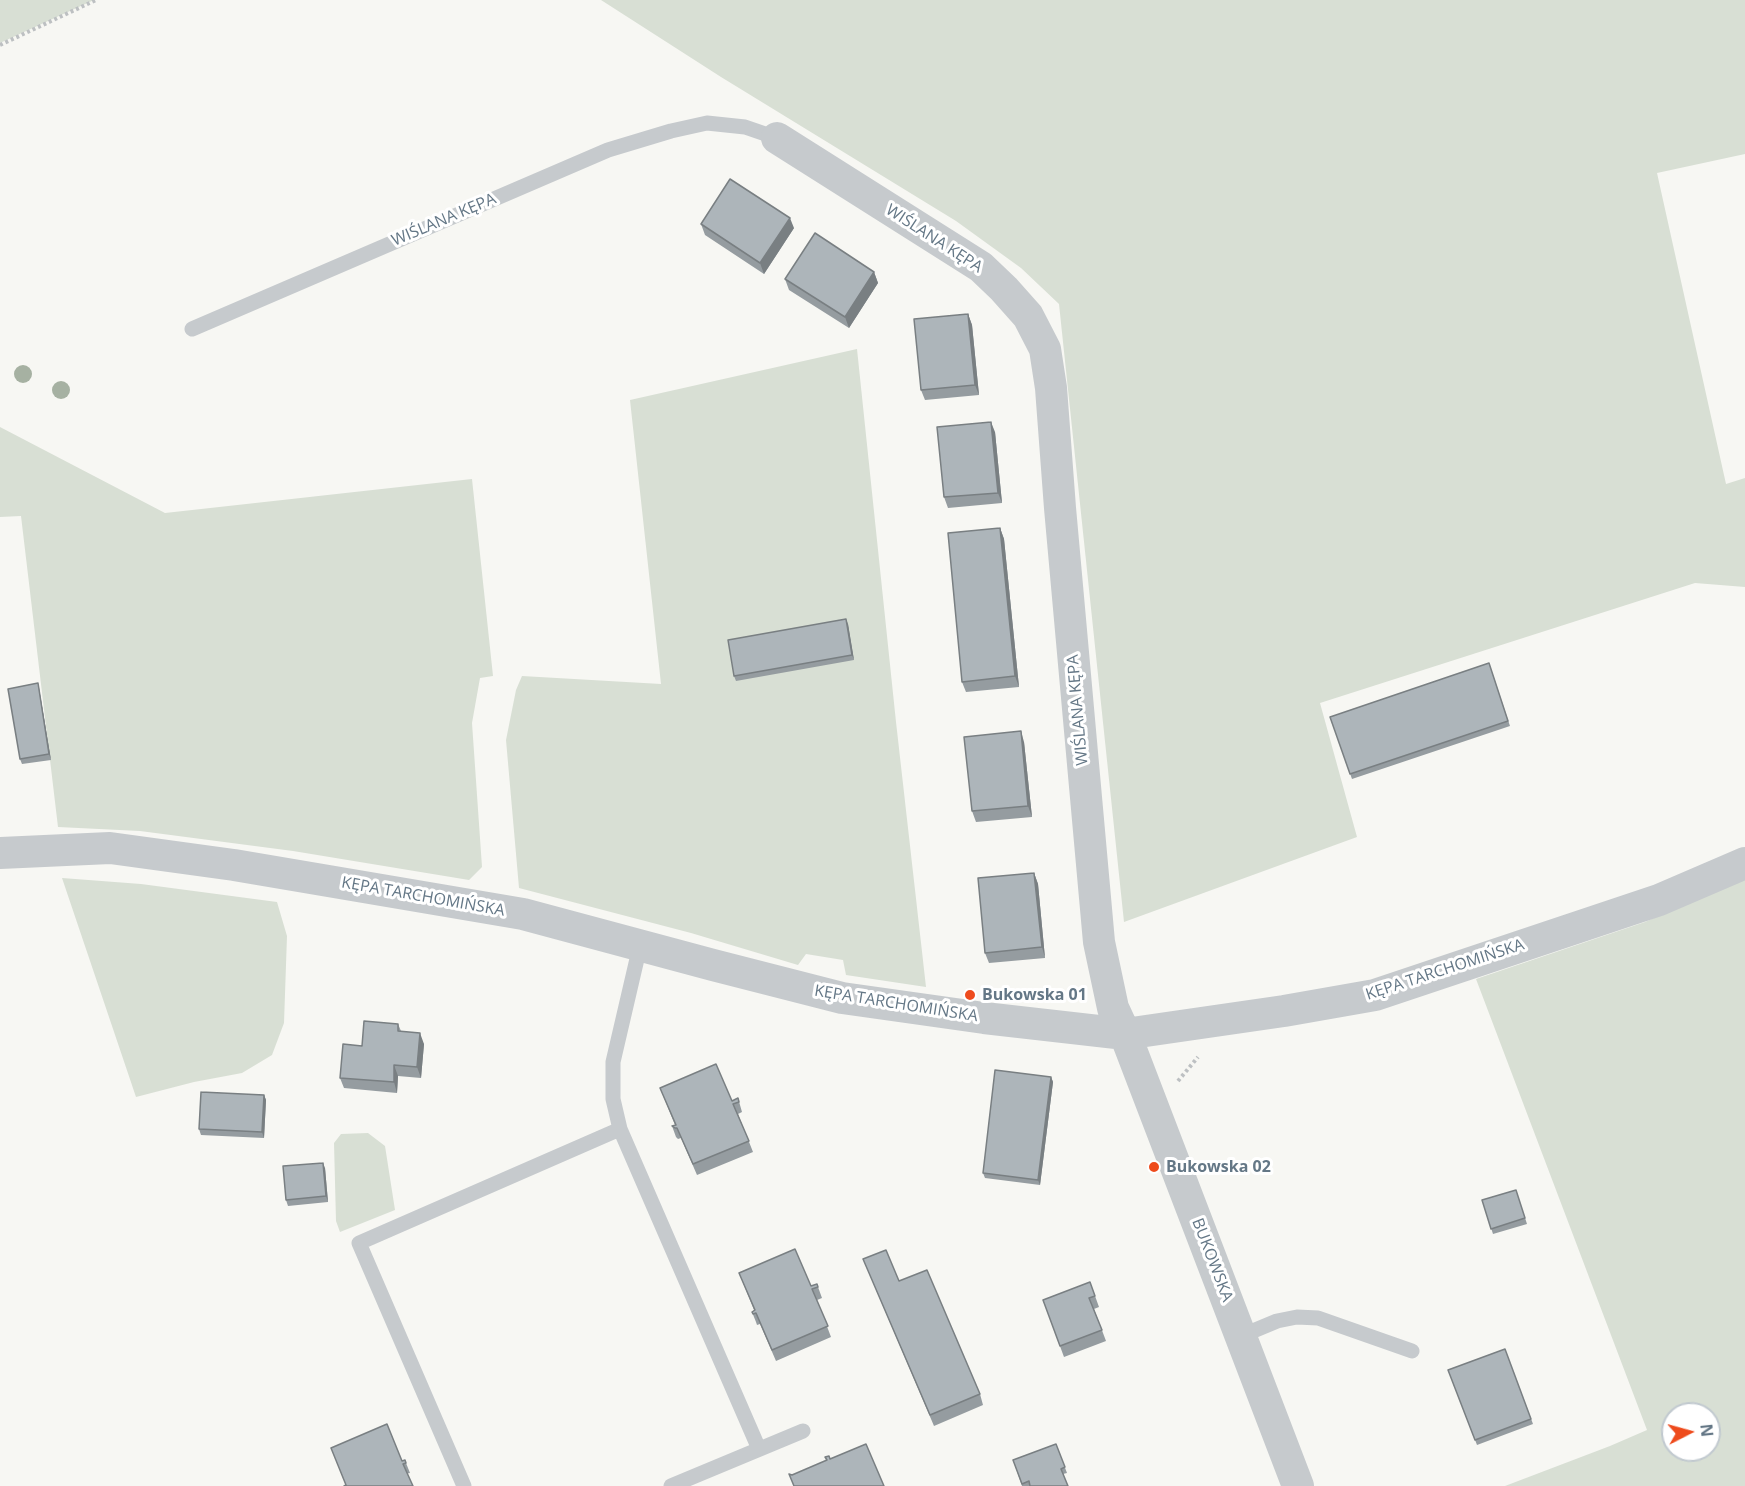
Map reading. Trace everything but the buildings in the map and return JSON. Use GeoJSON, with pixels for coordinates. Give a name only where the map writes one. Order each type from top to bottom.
{"type":"FeatureCollection","features":[{"type":"Feature","properties":{"kind":"street","name":"WIŚLANA KĘPA"},"geometry":{"type":"LineString","coordinates":[[777,138],[981,267],[1028,316],[1045,349],[1051,388],[1099,942],[1113,1008],[1125,1034]]}},
{"type":"Feature","properties":{"kind":"street","name":"KĘPA TARCHOMIŃSKA"},"geometry":{"type":"LineString","coordinates":[[0,853],[110,848],[234,865],[503,910],[842,998],[984,1018],[1125,1034],[1284,1011],[1375,994],[1659,900],[1745,863]]}},
{"type":"Feature","properties":{"kind":"street","name":"BUKOWSKA"},"geometry":{"type":"LineString","coordinates":[[1125,1034],[1298,1486]]}},
{"type":"Feature","properties":{"kind":"lane","name":"WIŚLANA KĘPA"},"geometry":{"type":"LineString","coordinates":[[192,329],[608,150],[707,123],[745,127],[777,138]]}},
{"type":"Feature","properties":{"kind":"lane"},"geometry":{"type":"LineString","coordinates":[[640,946],[613,1062],[613,1099],[620,1130],[759,1449]]}},
{"type":"Feature","properties":{"kind":"lane"},"geometry":{"type":"LineString","coordinates":[[464,1486],[359,1243],[620,1130]]}},
{"type":"Feature","properties":{"kind":"lane"},"geometry":{"type":"LineString","coordinates":[[1241,1336],[1277,1321],[1297,1317],[1318,1318],[1412,1351]]}},
{"type":"Feature","properties":{"kind":"lane"},"geometry":{"type":"LineString","coordinates":[[671,1486],[803,1431]]}},
{"type":"Feature","properties":{"kind":"path"},"geometry":{"type":"LineString","coordinates":[[0,45],[96,0]]}},
{"type":"Feature","properties":{"kind":"shaded area"},"geometry":{"type":"Polygon","coordinates":[[[0,0],[94,0],[0,43],[0,0]]]}},
{"type":"Feature","properties":{"kind":"shaded area"},"geometry":{"type":"Polygon","coordinates":[[[601,0],[1745,0],[1745,154],[1657,173],[1726,484],[1745,478],[1745,587],[1695,583],[1320,703],[1357,837],[1124,922],[1059,304],[1021,268],[956,221],[721,77],[601,0]]]}},
{"type":"Feature","properties":{"kind":"shaded area"},"geometry":{"type":"Polygon","coordinates":[[[857,349],[926,987],[846,975],[843,960],[806,954],[798,965],[691,933],[519,888],[506,740],[516,690],[522,676],[661,684],[630,400],[857,349]]]}},
{"type":"Feature","properties":{"kind":"shaded area"},"geometry":{"type":"Polygon","coordinates":[[[0,427],[165,513],[472,479],[493,676],[480,678],[472,723],[482,867],[469,880],[293,851],[140,831],[58,827],[21,516],[0,517],[0,427]]]}},
{"type":"Feature","properties":{"kind":"shaded area"},"geometry":{"type":"Polygon","coordinates":[[[1745,876],[1745,1486],[1505,1486],[1647,1430],[1476,979],[1645,922],[1745,876]]]}},
{"type":"Feature","properties":{"kind":"shaded area"},"geometry":{"type":"Polygon","coordinates":[[[62,878],[141,884],[277,902],[287,936],[284,1023],[272,1055],[242,1073],[194,1082],[136,1097],[62,878]]]}},
{"type":"Feature","properties":{"kind":"shaded area"},"geometry":{"type":"Polygon","coordinates":[[[368,1133],[385,1146],[395,1210],[340,1232],[336,1221],[334,1143],[341,1134],[368,1133]]]}},
{"type":"Feature","properties":{"kind":"place","name":"Bukowska 01"},"geometry":{"type":"Point","coordinates":[970,995]}},
{"type":"Feature","properties":{"kind":"place","name":"Bukowska 02"},"geometry":{"type":"Point","coordinates":[1154,1167]}}]}
